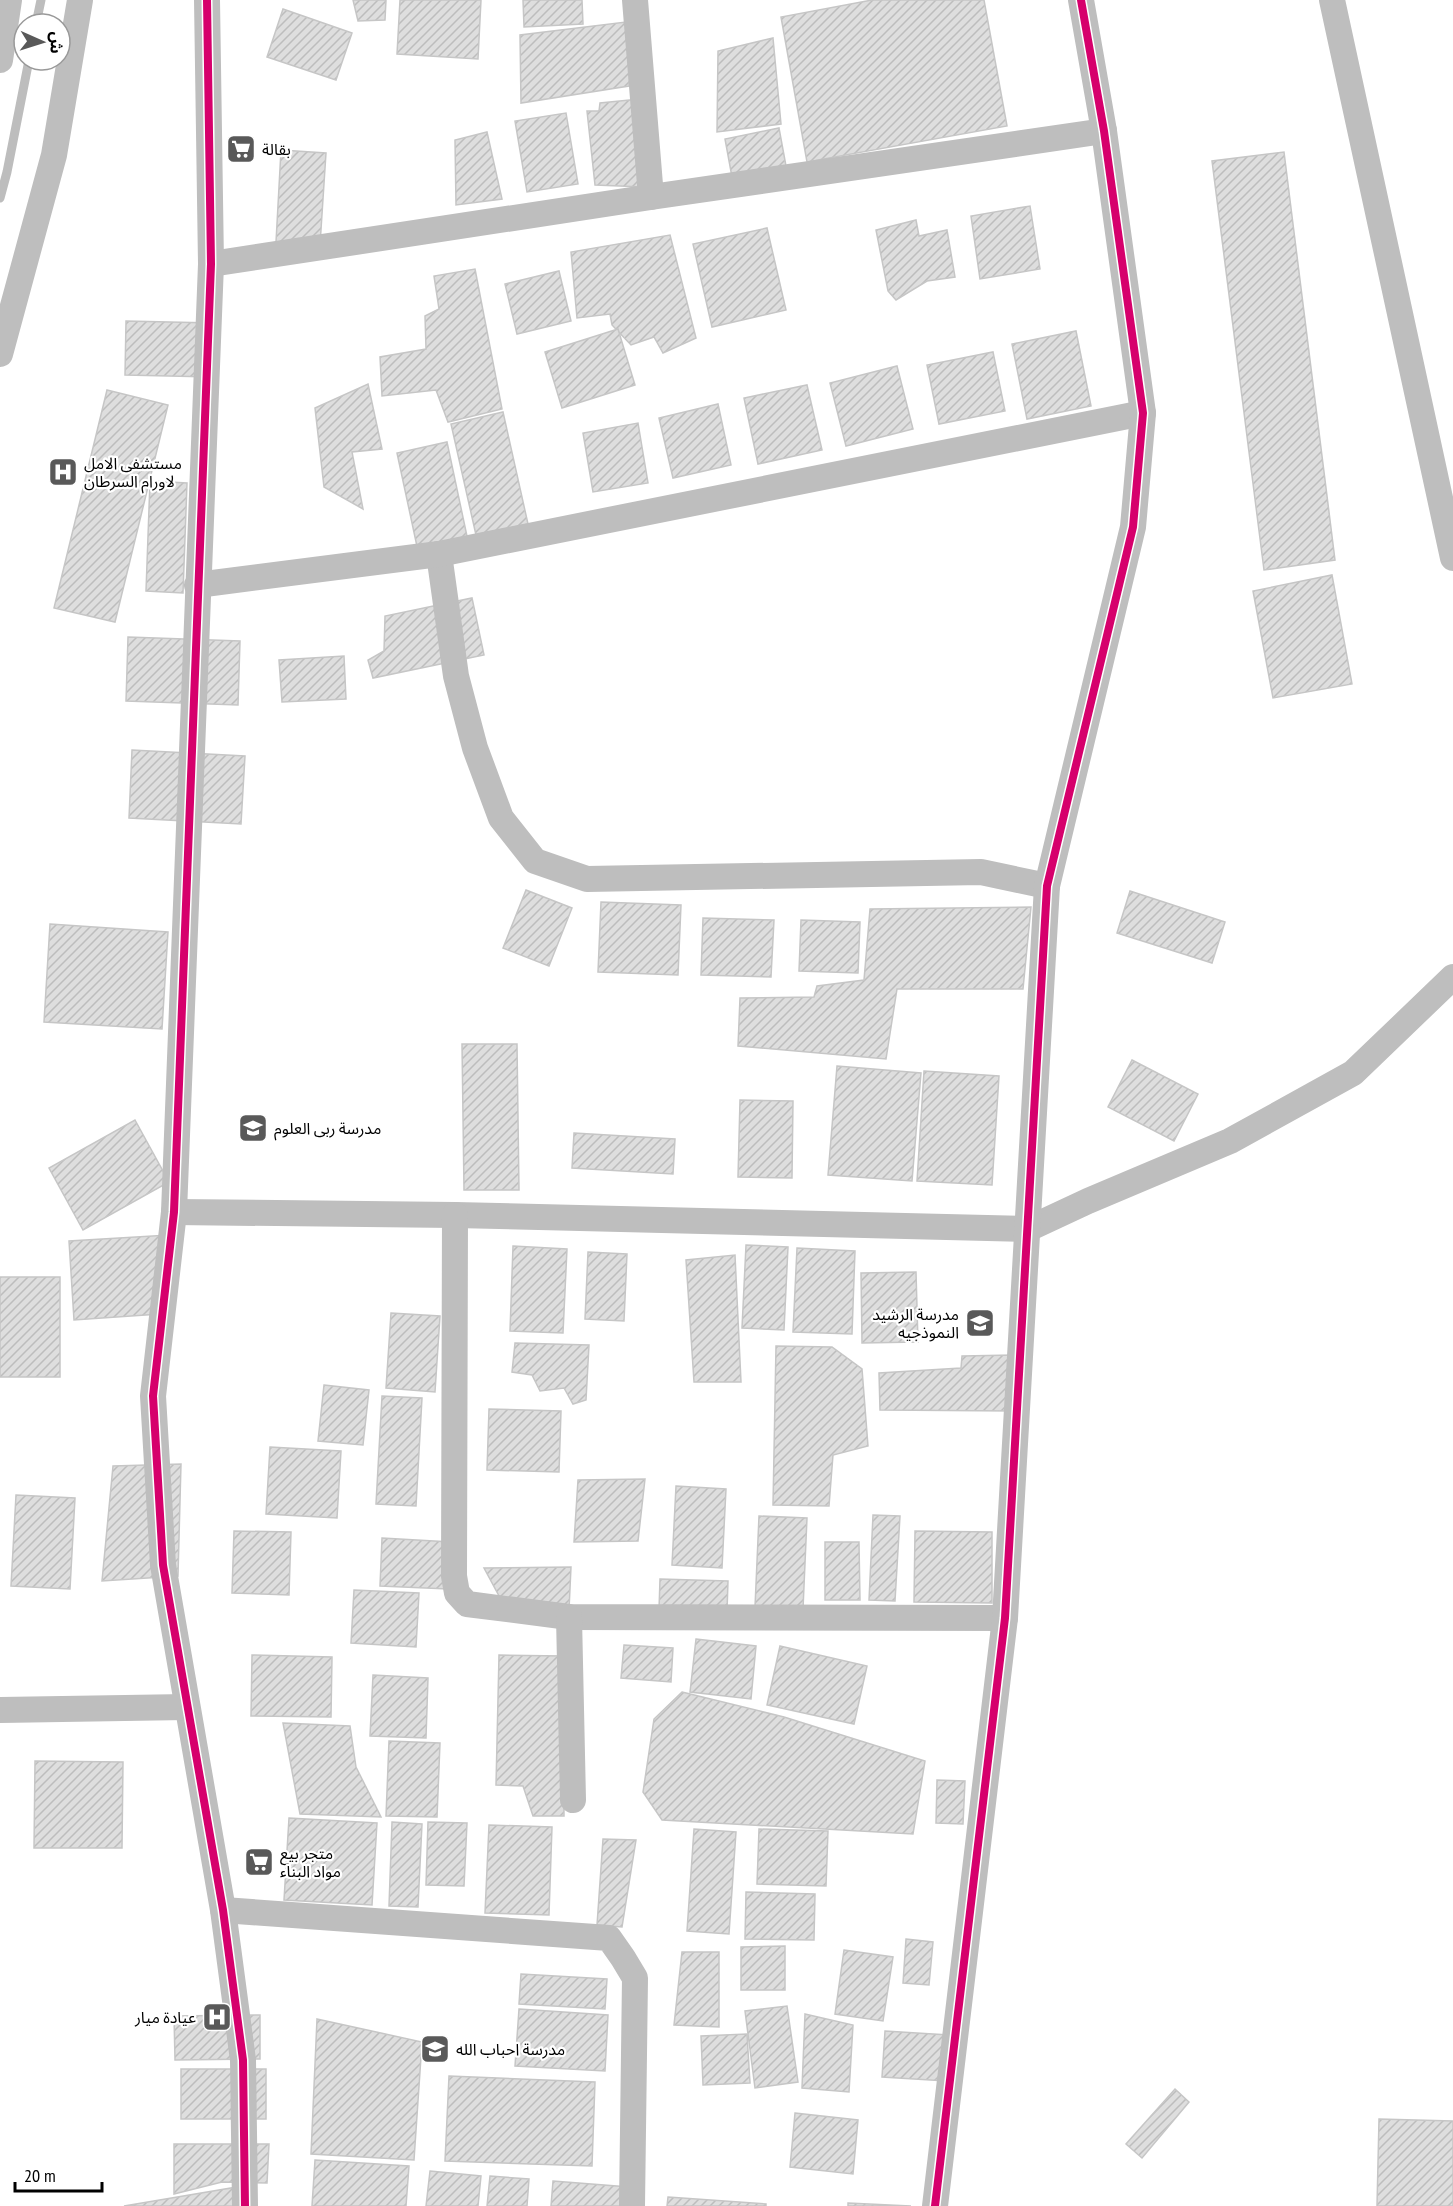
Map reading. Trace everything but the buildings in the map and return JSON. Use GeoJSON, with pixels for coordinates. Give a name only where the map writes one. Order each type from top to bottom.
{"type":"FeatureCollection","features":[{"type":"Feature","properties":{"kind":"street"},"geometry":{"type":"LineString","coordinates":[[0,60],[9,0]]}},
{"type":"Feature","properties":{"kind":"street"},"geometry":{"type":"LineString","coordinates":[[0,354],[54,155],[80,0]]}},
{"type":"Feature","properties":{"kind":"street"},"geometry":{"type":"LineString","coordinates":[[207,0],[211,264],[174,1212],[153,1396],[163,1564],[223,1910],[243,2060],[245,2206]]}},
{"type":"Feature","properties":{"kind":"street"},"geometry":{"type":"LineString","coordinates":[[635,0],[651,196]]}},
{"type":"Feature","properties":{"kind":"street"},"geometry":{"type":"LineString","coordinates":[[934,2206],[1005,1618],[1047,886],[1133,527],[1143,413],[1104,131],[1081,0]]}},
{"type":"Feature","properties":{"kind":"street"},"geometry":{"type":"LineString","coordinates":[[1332,0],[1453,558]]}},
{"type":"Feature","properties":{"kind":"street"},"geometry":{"type":"LineString","coordinates":[[211,264],[651,196],[1104,131]]}},
{"type":"Feature","properties":{"kind":"street"},"geometry":{"type":"LineString","coordinates":[[197,585],[439,554],[1143,413]]}},
{"type":"Feature","properties":{"kind":"street"},"geometry":{"type":"LineString","coordinates":[[439,554],[456,676],[475,748],[501,818],[535,861],[587,879],[981,872],[1047,886]]}},
{"type":"Feature","properties":{"kind":"street"},"geometry":{"type":"LineString","coordinates":[[174,1212],[455,1215],[1028,1229],[1230,1141],[1353,1072],[1453,977]]}},
{"type":"Feature","properties":{"kind":"street"},"geometry":{"type":"LineString","coordinates":[[455,1215],[454,1576],[457,1593],[467,1604],[569,1617],[1005,1618]]}},
{"type":"Feature","properties":{"kind":"street"},"geometry":{"type":"LineString","coordinates":[[569,1617],[573,1800]]}},
{"type":"Feature","properties":{"kind":"street"},"geometry":{"type":"LineString","coordinates":[[0,1710],[187,1707]]}},
{"type":"Feature","properties":{"kind":"street"},"geometry":{"type":"LineString","coordinates":[[223,1910],[609,1938],[635,1978],[632,2206]]}},
{"type":"Feature","properties":{"kind":"waterway"},"geometry":{"type":"LineString","coordinates":[[38,12],[41,0]]}},
{"type":"Feature","properties":{"kind":"waterway"},"geometry":{"type":"LineString","coordinates":[[0,198],[27,72]]}},
{"type":"Feature","properties":{"kind":"cycle path"},"geometry":{"type":"LineString","coordinates":[[207,0],[211,264],[174,1212],[153,1396],[163,1565],[223,1910],[243,2060],[245,2206]]}},
{"type":"Feature","properties":{"kind":"cycle path"},"geometry":{"type":"LineString","coordinates":[[935,2206],[1005,1618],[1047,886],[1133,527],[1143,413],[1104,131],[1081,0]]}},
{"type":"Feature","properties":{"kind":"place","name":"بقالة"},"geometry":{"type":"Point","coordinates":[241,149]}},
{"type":"Feature","properties":{"kind":"place","name":"مستشفى الامل لاورام السرطان"},"geometry":{"type":"Point","coordinates":[63,472]}},
{"type":"Feature","properties":{"kind":"place","name":"مدرسة ربى العلوم"},"geometry":{"type":"Point","coordinates":[253,1128]}},
{"type":"Feature","properties":{"kind":"place","name":"مدرسة الرشيد النموذجيه"},"geometry":{"type":"Point","coordinates":[980,1323]}},
{"type":"Feature","properties":{"kind":"place","name":"متجر بيع مواد البناء"},"geometry":{"type":"Point","coordinates":[259,1862]}},
{"type":"Feature","properties":{"kind":"place","name":"عيادة ميار"},"geometry":{"type":"Point","coordinates":[217,2017]}},
{"type":"Feature","properties":{"kind":"place","name":"مدرسة احباب الله"},"geometry":{"type":"Point","coordinates":[435,2049]}}]}
